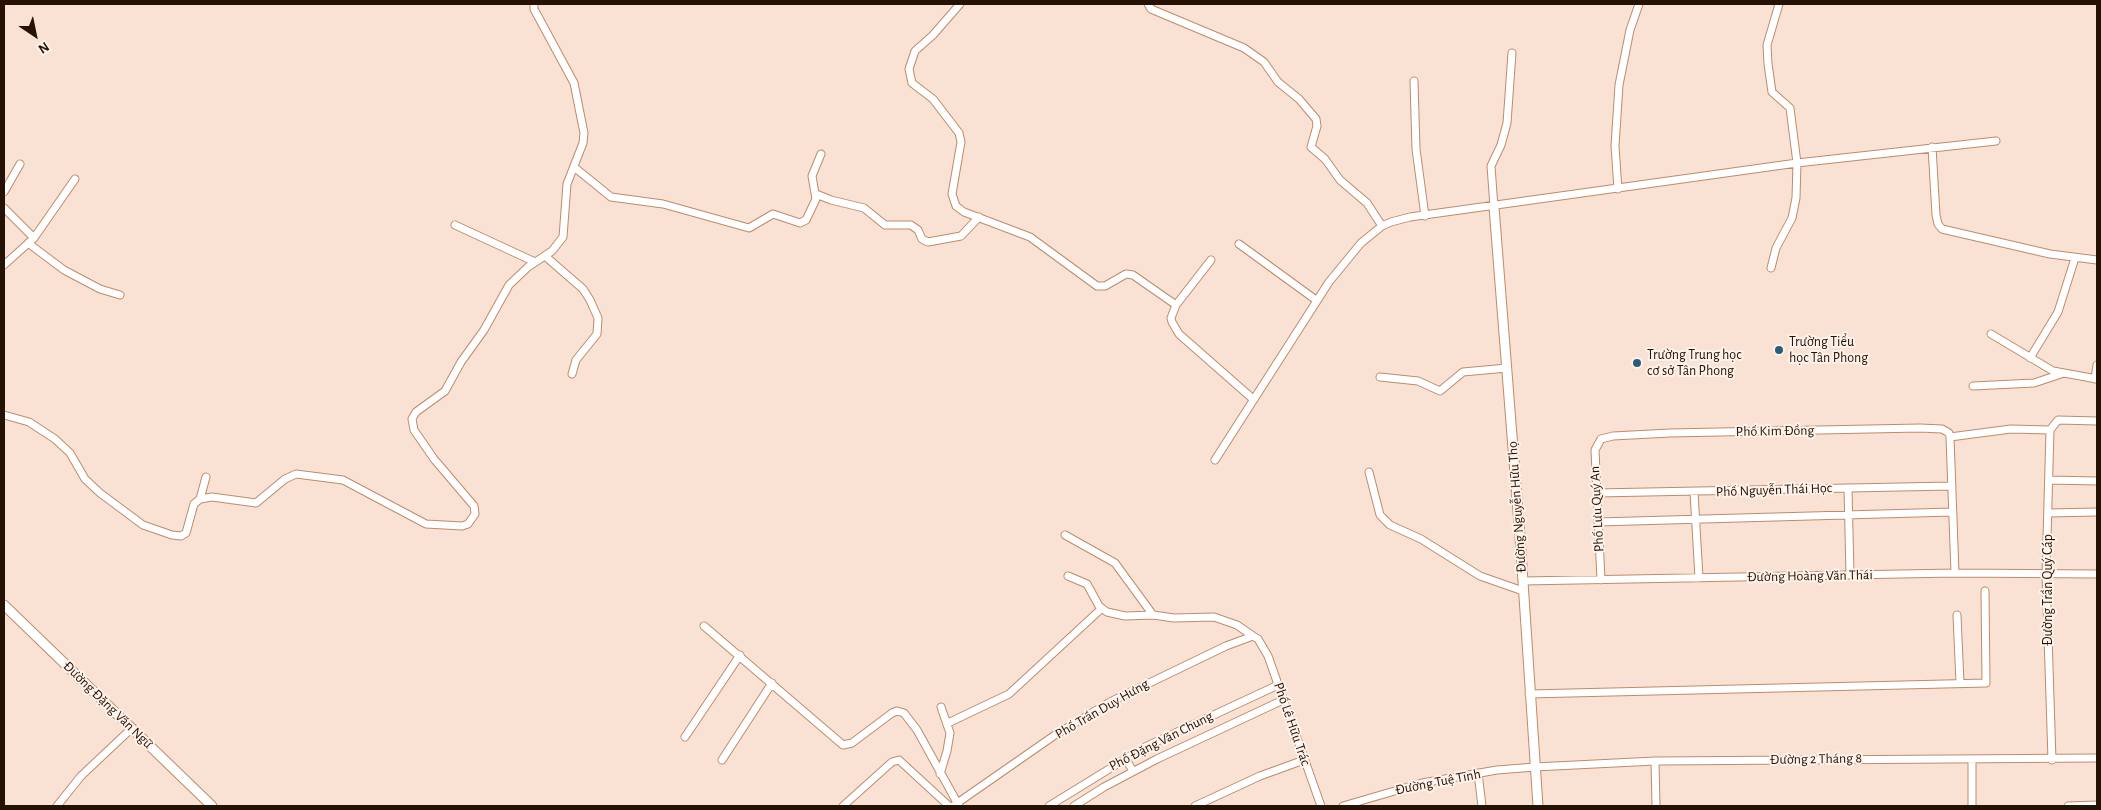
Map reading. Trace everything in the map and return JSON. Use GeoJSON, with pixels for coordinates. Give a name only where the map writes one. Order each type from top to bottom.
{"type":"FeatureCollection","features":[{"type":"Feature","properties":{"kind":"street"},"geometry":{"type":"LineString","coordinates":[[200,498],[256,503],[285,479],[303,474],[343,480],[426,524],[462,526],[468,524],[475,514],[472,502],[434,458],[414,430],[412,419],[416,412],[445,391],[461,362],[484,330],[503,294],[515,279],[535,262],[546,256],[559,244],[563,237],[567,184],[583,143],[584,133],[576,89],[536,13],[534,4]]}},
{"type":"Feature","properties":{"kind":"street"},"geometry":{"type":"LineString","coordinates":[[960,4],[933,35],[915,50],[909,76],[914,85],[929,95],[958,129],[961,142],[952,198],[956,206],[964,212],[980,216],[1030,237],[1097,286],[1105,286],[1126,274],[1133,275],[1176,305]]}},
{"type":"Feature","properties":{"kind":"street"},"geometry":{"type":"LineString","coordinates":[[1148,4],[1151,8],[1244,48],[1264,62],[1278,82],[1299,99],[1316,119],[1317,126],[1311,147],[1325,159],[1340,180],[1367,203],[1382,226]]}},
{"type":"Feature","properties":{"kind":"street"},"geometry":{"type":"LineString","coordinates":[[1618,189],[1615,146],[1619,85],[1631,25],[1639,4]]}},
{"type":"Feature","properties":{"kind":"street"},"geometry":{"type":"LineString","coordinates":[[1771,268],[1776,248],[1795,207],[1797,163],[1790,108],[1772,92],[1768,71],[1767,45],[1779,4]]}},
{"type":"Feature","properties":{"kind":"street"},"geometry":{"type":"LineString","coordinates":[[1494,207],[1491,166],[1501,145],[1507,123],[1512,53]]}},
{"type":"Feature","properties":{"kind":"street"},"geometry":{"type":"LineString","coordinates":[[1414,81],[1416,149],[1425,216]]}},
{"type":"Feature","properties":{"kind":"street"},"geometry":{"type":"LineString","coordinates":[[1215,460],[1316,300],[1353,251],[1382,226],[1399,219],[1797,163],[1996,141]]}},
{"type":"Feature","properties":{"kind":"street"},"geometry":{"type":"LineString","coordinates":[[1932,147],[1936,215],[1938,224],[1942,229],[2075,258],[2097,260]]}},
{"type":"Feature","properties":{"kind":"street"},"geometry":{"type":"LineString","coordinates":[[574,167],[611,197],[683,208],[745,228],[754,226],[773,214],[804,222],[813,206],[816,194],[812,186],[812,176],[821,154]]}},
{"type":"Feature","properties":{"kind":"street"},"geometry":{"type":"LineString","coordinates":[[4,192],[20,164]]}},
{"type":"Feature","properties":{"kind":"street"},"geometry":{"type":"LineString","coordinates":[[4,265],[31,240],[75,179]]}},
{"type":"Feature","properties":{"kind":"street"},"geometry":{"type":"LineString","coordinates":[[816,194],[831,200],[864,208],[885,225],[911,225],[918,230],[922,239],[928,242],[965,234],[980,216]]}},
{"type":"Feature","properties":{"kind":"street","name":"Đường Nguyễn Hữu Thọ"},"geometry":{"type":"LineString","coordinates":[[1494,207],[1524,591],[1529,694],[1538,806]]}},
{"type":"Feature","properties":{"kind":"street"},"geometry":{"type":"LineString","coordinates":[[4,208],[31,240],[64,270],[100,289],[120,295]]}},
{"type":"Feature","properties":{"kind":"street"},"geometry":{"type":"LineString","coordinates":[[455,225],[535,262]]}},
{"type":"Feature","properties":{"kind":"street"},"geometry":{"type":"LineString","coordinates":[[1239,244],[1316,300]]}},
{"type":"Feature","properties":{"kind":"street"},"geometry":{"type":"LineString","coordinates":[[546,256],[583,289],[598,318],[597,334],[576,360],[572,374]]}},
{"type":"Feature","properties":{"kind":"street"},"geometry":{"type":"LineString","coordinates":[[2030,358],[2058,312],[2075,258]]}},
{"type":"Feature","properties":{"kind":"street"},"geometry":{"type":"LineString","coordinates":[[1211,260],[1176,305],[1171,318],[1179,334],[1253,400]]}},
{"type":"Feature","properties":{"kind":"street"},"geometry":{"type":"LineString","coordinates":[[1991,334],[2061,374],[2096,379],[2097,365]]}},
{"type":"Feature","properties":{"kind":"street"},"geometry":{"type":"LineString","coordinates":[[1380,377],[1418,381],[1440,390],[1463,372],[1507,368]]}},
{"type":"Feature","properties":{"kind":"street"},"geometry":{"type":"LineString","coordinates":[[1973,386],[2034,383],[2061,374]]}},
{"type":"Feature","properties":{"kind":"street"},"geometry":{"type":"LineString","coordinates":[[4,415],[29,422],[55,439],[70,453],[84,479],[94,488],[136,520],[150,528],[172,535],[184,534],[188,531],[194,504],[200,498],[206,477]]}},
{"type":"Feature","properties":{"kind":"street","name":"Đường Trần Quý Cáp"},"geometry":{"type":"LineString","coordinates":[[2052,760],[2046,574],[2050,430],[2054,422],[2062,419],[2097,421]]}},
{"type":"Feature","properties":{"kind":"street","name":"Phố Kim Đồng"},"geometry":{"type":"LineString","coordinates":[[1601,439],[1612,436],[1670,433],[1937,428],[1949,435],[2011,429],[2050,430]]}},
{"type":"Feature","properties":{"kind":"street"},"geometry":{"type":"LineString","coordinates":[[1949,435],[1955,573]]}},
{"type":"Feature","properties":{"kind":"street","name":"Phố Lưu Quý An"},"geometry":{"type":"LineString","coordinates":[[1601,439],[1595,450],[1601,580]]}},
{"type":"Feature","properties":{"kind":"street"},"geometry":{"type":"LineString","coordinates":[[1369,472],[1380,515],[1390,525],[1421,539],[1480,576],[1524,591]]}},
{"type":"Feature","properties":{"kind":"street"},"geometry":{"type":"LineString","coordinates":[[2049,480],[2097,481]]}},
{"type":"Feature","properties":{"kind":"street","name":"Phố Nguyễn Thái Học"},"geometry":{"type":"LineString","coordinates":[[1597,493],[1951,486]]}},
{"type":"Feature","properties":{"kind":"street"},"geometry":{"type":"LineString","coordinates":[[1848,488],[1850,575]]}},
{"type":"Feature","properties":{"kind":"street"},"geometry":{"type":"LineString","coordinates":[[1694,492],[1699,578]]}},
{"type":"Feature","properties":{"kind":"street","name":"Phố Nguyễn Thái Học"},"geometry":{"type":"LineString","coordinates":[[1598,522],[1696,521],[1952,512]]}},
{"type":"Feature","properties":{"kind":"street"},"geometry":{"type":"LineString","coordinates":[[2048,512],[2097,512]]}},
{"type":"Feature","properties":{"kind":"street"},"geometry":{"type":"LineString","coordinates":[[1065,535],[1115,563],[1153,615]]}},
{"type":"Feature","properties":{"kind":"street","name":"Đường Hoàng Văn Thái"},"geometry":{"type":"LineString","coordinates":[[1523,581],[1955,573],[2097,574]]}},
{"type":"Feature","properties":{"kind":"street"},"geometry":{"type":"LineString","coordinates":[[1068,576],[1091,588],[1102,609],[1125,616],[1214,617],[1237,625],[1253,636]]}},
{"type":"Feature","properties":{"kind":"street"},"geometry":{"type":"LineString","coordinates":[[1529,694],[1986,683],[1985,591]]}},
{"type":"Feature","properties":{"kind":"street","name":"Đường Đặng Văn Ngữ"},"geometry":{"type":"LineString","coordinates":[[4,604],[212,806]]}},
{"type":"Feature","properties":{"kind":"street"},"geometry":{"type":"LineString","coordinates":[[948,723],[1009,694],[1102,609]]}},
{"type":"Feature","properties":{"kind":"street"},"geometry":{"type":"LineString","coordinates":[[1957,615],[1960,683]]}},
{"type":"Feature","properties":{"kind":"street"},"geometry":{"type":"LineString","coordinates":[[704,626],[846,746],[892,713],[901,711],[917,730],[956,805]]}},
{"type":"Feature","properties":{"kind":"street","name":"Phố Lê Hữu Trác"},"geometry":{"type":"LineString","coordinates":[[1253,636],[1260,642],[1278,685],[1320,806]]}},
{"type":"Feature","properties":{"kind":"street","name":"Phố Trần Duy Hưng"},"geometry":{"type":"LineString","coordinates":[[956,805],[1055,736],[1110,702],[1226,646],[1253,636]]}},
{"type":"Feature","properties":{"kind":"street"},"geometry":{"type":"LineString","coordinates":[[685,737],[740,655]]}},
{"type":"Feature","properties":{"kind":"street"},"geometry":{"type":"LineString","coordinates":[[722,760],[772,683]]}},
{"type":"Feature","properties":{"kind":"street","name":"Phố Đặng Văn Chung"},"geometry":{"type":"LineString","coordinates":[[1049,806],[1125,758],[1219,711],[1278,685]]}},
{"type":"Feature","properties":{"kind":"street","name":"Phố Đặng Văn Chung"},"geometry":{"type":"LineString","coordinates":[[1074,806],[1133,771],[1283,700]]}},
{"type":"Feature","properties":{"kind":"street"},"geometry":{"type":"LineString","coordinates":[[940,774],[949,742],[948,723],[941,707]]}},
{"type":"Feature","properties":{"kind":"street"},"geometry":{"type":"LineString","coordinates":[[57,806],[88,769],[132,728]]}},
{"type":"Feature","properties":{"kind":"street"},"geometry":{"type":"LineString","coordinates":[[1125,758],[1133,771]]}},
{"type":"Feature","properties":{"kind":"street","name":"Đường 2 Tháng 8"},"geometry":{"type":"LineString","coordinates":[[1535,767],[1654,761],[2052,760],[2097,758]]}},
{"type":"Feature","properties":{"kind":"street"},"geometry":{"type":"LineString","coordinates":[[1972,759],[1972,806]]}},
{"type":"Feature","properties":{"kind":"street"},"geometry":{"type":"LineString","coordinates":[[843,806],[892,762],[898,760],[949,806]]}},
{"type":"Feature","properties":{"kind":"street"},"geometry":{"type":"LineString","coordinates":[[1194,806],[1260,776],[1304,760]]}},
{"type":"Feature","properties":{"kind":"street"},"geometry":{"type":"LineString","coordinates":[[1654,761],[1656,806]]}},
{"type":"Feature","properties":{"kind":"street","name":"Đường Tuệ Tĩnh"},"geometry":{"type":"LineString","coordinates":[[1343,806],[1422,783],[1478,773],[1535,767]]}},
{"type":"Feature","properties":{"kind":"street"},"geometry":{"type":"LineString","coordinates":[[1478,773],[1482,806]]}},
{"type":"Feature","properties":{"kind":"street"},"geometry":{"type":"LineString","coordinates":[[2068,806],[2097,805]]}},
{"type":"Feature","properties":{"kind":"place","name":"Trường Tiểu học Tân Phong"},"geometry":{"type":"Point","coordinates":[1779,350]}},
{"type":"Feature","properties":{"kind":"place","name":"Trường Trung học cơ sở Tân Phong"},"geometry":{"type":"Point","coordinates":[1637,363]}}]}
